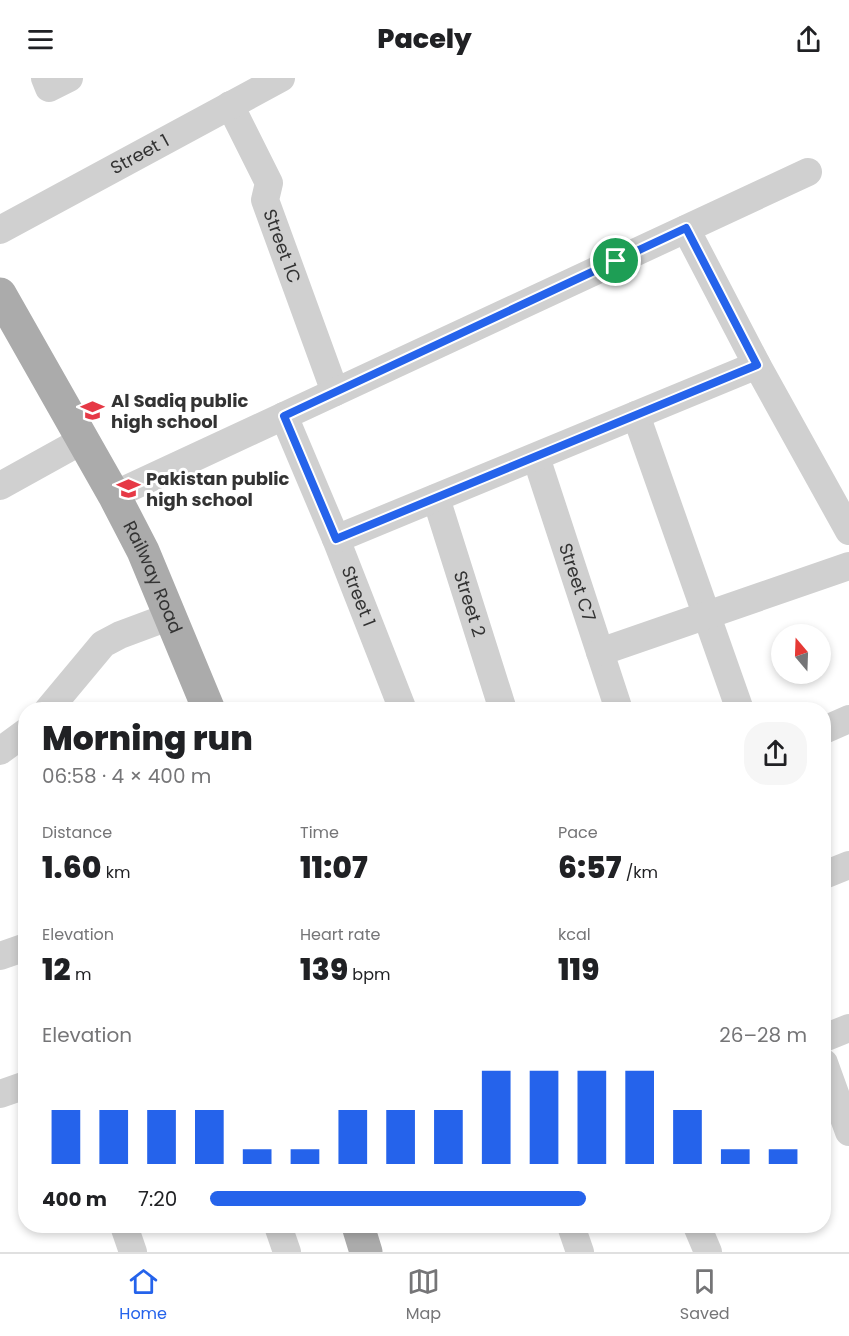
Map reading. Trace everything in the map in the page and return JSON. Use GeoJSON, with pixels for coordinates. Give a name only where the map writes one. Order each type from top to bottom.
{"type":"FeatureCollection","features":[{"type":"Feature","properties":{"kind":"main road","name":"Railway Road"},"geometry":{"type":"LineString","coordinates":[[1,301],[83,440],[143,551],[206,702]]}},
{"type":"Feature","properties":{"kind":"main road"},"geometry":{"type":"LineString","coordinates":[[360,1233],[366,1252]]}},
{"type":"Feature","properties":{"kind":"street"},"geometry":{"type":"LineString","coordinates":[[45,78],[49,88],[69,78]]}},
{"type":"Feature","properties":{"kind":"street","name":"Street 1"},"geometry":{"type":"LineString","coordinates":[[0,230],[281,78]]}},
{"type":"Feature","properties":{"kind":"street","name":"Street 1C"},"geometry":{"type":"LineString","coordinates":[[230,105],[268,183],[265,200],[335,392]]}},
{"type":"Feature","properties":{"kind":"street"},"geometry":{"type":"LineString","coordinates":[[114,495],[808,172]]}},
{"type":"Feature","properties":{"kind":"street"},"geometry":{"type":"LineString","coordinates":[[686,228],[757,365],[849,531]]}},
{"type":"Feature","properties":{"kind":"street"},"geometry":{"type":"LineString","coordinates":[[336,539],[757,365]]}},
{"type":"Feature","properties":{"kind":"street"},"geometry":{"type":"LineString","coordinates":[[636,415],[737,702]]}},
{"type":"Feature","properties":{"kind":"street","name":"Street 1"},"geometry":{"type":"LineString","coordinates":[[284,416],[336,539],[400,702]]}},
{"type":"Feature","properties":{"kind":"street"},"geometry":{"type":"LineString","coordinates":[[0,486],[83,440]]}},
{"type":"Feature","properties":{"kind":"street","name":"Street C7"},"geometry":{"type":"LineString","coordinates":[[536,457],[616,702]]}},
{"type":"Feature","properties":{"kind":"street","name":"Street 2"},"geometry":{"type":"LineString","coordinates":[[436,498],[500,702]]}},
{"type":"Feature","properties":{"kind":"street"},"geometry":{"type":"LineString","coordinates":[[600,652],[849,566]]}},
{"type":"Feature","properties":{"kind":"street"},"geometry":{"type":"LineString","coordinates":[[55,702],[103,644],[120,635],[171,616]]}},
{"type":"Feature","properties":{"kind":"street"},"geometry":{"type":"LineString","coordinates":[[831,727],[849,719]]}},
{"type":"Feature","properties":{"kind":"street"},"geometry":{"type":"LineString","coordinates":[[0,751],[18,738]]}},
{"type":"Feature","properties":{"kind":"street"},"geometry":{"type":"LineString","coordinates":[[831,872],[849,865]]}},
{"type":"Feature","properties":{"kind":"street"},"geometry":{"type":"LineString","coordinates":[[0,956],[18,950]]}},
{"type":"Feature","properties":{"kind":"street"},"geometry":{"type":"LineString","coordinates":[[831,1035],[849,1028]]}},
{"type":"Feature","properties":{"kind":"street"},"geometry":{"type":"LineString","coordinates":[[831,1082],[849,1132]]}},
{"type":"Feature","properties":{"kind":"street"},"geometry":{"type":"LineString","coordinates":[[0,1094],[18,1088]]}},
{"type":"Feature","properties":{"kind":"street"},"geometry":{"type":"LineString","coordinates":[[126,1233],[133,1252]]}},
{"type":"Feature","properties":{"kind":"street"},"geometry":{"type":"LineString","coordinates":[[280,1233],[287,1252]]}},
{"type":"Feature","properties":{"kind":"street"},"geometry":{"type":"LineString","coordinates":[[573,1233],[580,1252]]}},
{"type":"Feature","properties":{"kind":"street"},"geometry":{"type":"LineString","coordinates":[[701,1233],[708,1252]]}},
{"type":"Feature","properties":{"kind":"place","name":"Al Sadiq public high school"},"geometry":{"type":"Point","coordinates":[93,411]}},
{"type":"Feature","properties":{"kind":"place","name":"Pakistan public high school"},"geometry":{"type":"Point","coordinates":[128,489]}},
{"type":"Feature","properties":{"kind":"route"},"geometry":{"type":"LineString","coordinates":[[686,228],[757,365],[336,539],[284,416],[616,261],[686,228]]}}]}
